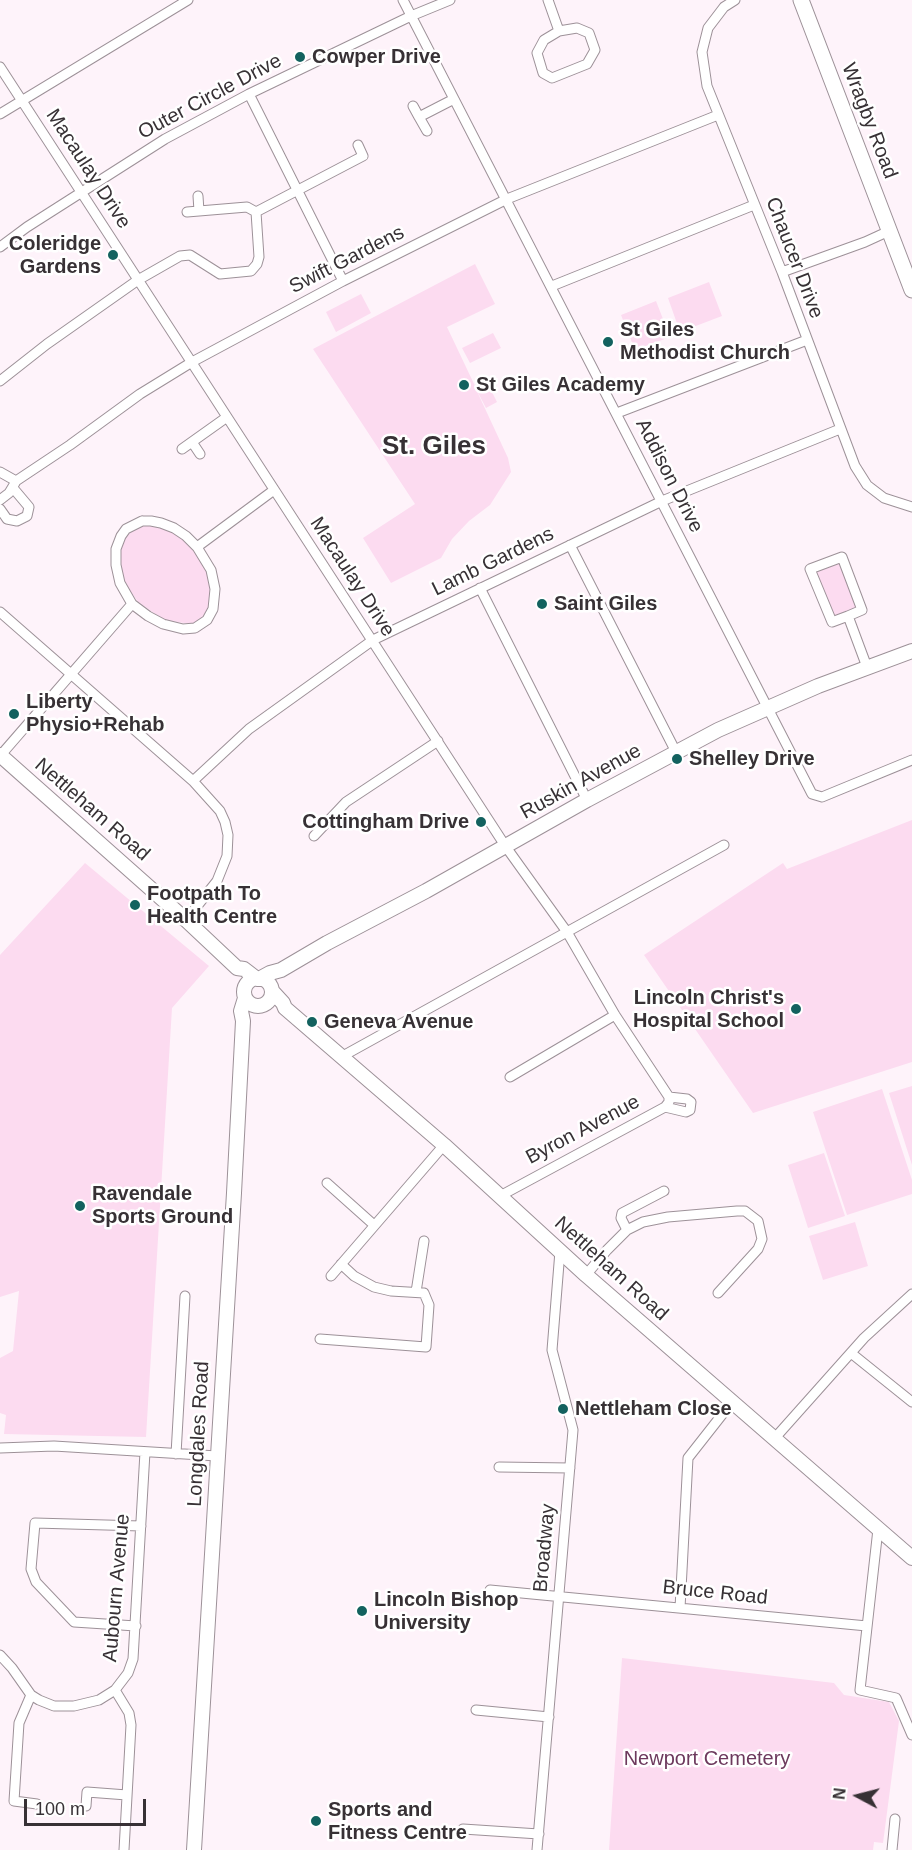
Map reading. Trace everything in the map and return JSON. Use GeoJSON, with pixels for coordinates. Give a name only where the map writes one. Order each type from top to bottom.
{"type":"FeatureCollection","features":[{"type":"Feature","properties":{"kind":"main road","name":"Wragby Road"},"geometry":{"type":"LineString","coordinates":[[801,0],[912,290]]}},
{"type":"Feature","properties":{"kind":"main road","name":"Ruskin Avenue"},"geometry":{"type":"LineString","coordinates":[[258,979],[280,970],[349,933],[587,800],[718,730],[867,667],[912,651]]}},
{"type":"Feature","properties":{"kind":"main road","name":"Nettleham Road"},"geometry":{"type":"LineString","coordinates":[[0,755],[237,968],[244,969],[258,979]]}},
{"type":"Feature","properties":{"kind":"main road","name":"Nettleham Road"},"geometry":{"type":"LineString","coordinates":[[237,968],[237,976],[245,994]]}},
{"type":"Feature","properties":{"kind":"main road"},"geometry":{"type":"LineString","coordinates":[[243,1021],[270,999],[271,990],[278,979],[280,970]]}},
{"type":"Feature","properties":{"kind":"main road"},"geometry":{"type":"LineString","coordinates":[[271,990],[267,982],[258,979],[249,982],[245,994],[250,1004],[285,1008]]}},
{"type":"Feature","properties":{"kind":"main road","name":"Nettleham Road"},"geometry":{"type":"LineString","coordinates":[[271,990],[285,1008],[444,1145],[586,1275],[912,1558]]}},
{"type":"Feature","properties":{"kind":"main road","name":"Longdales Road"},"geometry":{"type":"LineString","coordinates":[[194,1850],[243,1021],[241,1011],[245,994]]}},
{"type":"Feature","properties":{"kind":"street"},"geometry":{"type":"LineString","coordinates":[[0,114],[188,0]]}},
{"type":"Feature","properties":{"kind":"street","name":"Addison Drive"},"geometry":{"type":"LineString","coordinates":[[403,0],[812,794],[822,797],[912,760]]}},
{"type":"Feature","properties":{"kind":"street","name":"Outer Circle Drive"},"geometry":{"type":"LineString","coordinates":[[0,247],[27,227],[165,139],[249,94],[411,16],[450,0]]}},
{"type":"Feature","properties":{"kind":"street"},"geometry":{"type":"LineString","coordinates":[[548,0],[559,31]]}},
{"type":"Feature","properties":{"kind":"street","name":"Chaucer Drive"},"geometry":{"type":"LineString","coordinates":[[735,0],[724,7],[708,28],[702,52],[707,86],[782,273],[855,466],[867,485],[884,498],[912,507]]}},
{"type":"Feature","properties":{"kind":"street"},"geometry":{"type":"LineString","coordinates":[[577,28],[589,33],[595,50],[588,64],[552,78],[543,73],[537,53],[544,40],[559,31],[577,28]]}},
{"type":"Feature","properties":{"kind":"street","name":"Macaulay Drive"},"geometry":{"type":"LineString","coordinates":[[0,67],[506,847],[567,932],[615,1015],[669,1097]]}},
{"type":"Feature","properties":{"kind":"street"},"geometry":{"type":"LineString","coordinates":[[249,94],[343,281]]}},
{"type":"Feature","properties":{"kind":"street"},"geometry":{"type":"LineString","coordinates":[[419,117],[454,99]]}},
{"type":"Feature","properties":{"kind":"street"},"geometry":{"type":"LineString","coordinates":[[413,106],[426,131]]}},
{"type":"Feature","properties":{"kind":"street","name":"Swift Gardens"},"geometry":{"type":"LineString","coordinates":[[0,500],[15,484],[140,394],[192,362],[343,281],[507,199],[718,115]]}},
{"type":"Feature","properties":{"kind":"street"},"geometry":{"type":"LineString","coordinates":[[358,145],[369,166]]}},
{"type":"Feature","properties":{"kind":"street"},"geometry":{"type":"LineString","coordinates":[[256,212],[363,156]]}},
{"type":"Feature","properties":{"kind":"street"},"geometry":{"type":"LineString","coordinates":[[198,196],[199,211]]}},
{"type":"Feature","properties":{"kind":"street"},"geometry":{"type":"LineString","coordinates":[[552,286],[754,205]]}},
{"type":"Feature","properties":{"kind":"street"},"geometry":{"type":"LineString","coordinates":[[187,212],[247,207],[256,212]]}},
{"type":"Feature","properties":{"kind":"street"},"geometry":{"type":"LineString","coordinates":[[0,381],[47,344],[138,280],[180,256],[190,255],[220,274],[251,271],[259,257],[256,212]]}},
{"type":"Feature","properties":{"kind":"street"},"geometry":{"type":"LineString","coordinates":[[782,273],[889,231]]}},
{"type":"Feature","properties":{"kind":"street"},"geometry":{"type":"LineString","coordinates":[[617,413],[807,340]]}},
{"type":"Feature","properties":{"kind":"street"},"geometry":{"type":"LineString","coordinates":[[182,449],[227,417]]}},
{"type":"Feature","properties":{"kind":"street","name":"Lamb Gardens"},"geometry":{"type":"LineString","coordinates":[[193,781],[249,729],[373,640],[662,501],[840,429]]}},
{"type":"Feature","properties":{"kind":"street"},"geometry":{"type":"LineString","coordinates":[[192,442],[200,454]]}},
{"type":"Feature","properties":{"kind":"street"},"geometry":{"type":"LineString","coordinates":[[0,509],[7,519],[17,521],[27,516],[29,507],[15,484],[2,473]]}},
{"type":"Feature","properties":{"kind":"street"},"geometry":{"type":"LineString","coordinates":[[197,547],[274,490]]}},
{"type":"Feature","properties":{"kind":"street"},"geometry":{"type":"LineString","coordinates":[[152,520],[174,528],[197,547],[211,570],[215,589],[213,609],[207,620],[195,628],[183,629],[163,624],[132,604],[120,582],[116,565],[116,549],[121,536],[126,529],[142,521],[152,520]]}},
{"type":"Feature","properties":{"kind":"street"},"geometry":{"type":"LineString","coordinates":[[570,545],[675,752]]}},
{"type":"Feature","properties":{"kind":"street"},"geometry":{"type":"LineString","coordinates":[[842,556],[862,610],[848,616],[832,622],[810,569],[842,556]]}},
{"type":"Feature","properties":{"kind":"street"},"geometry":{"type":"LineString","coordinates":[[480,588],[587,800]]}},
{"type":"Feature","properties":{"kind":"street"},"geometry":{"type":"LineString","coordinates":[[0,755],[132,604]]}},
{"type":"Feature","properties":{"kind":"street"},"geometry":{"type":"LineString","coordinates":[[0,612],[193,781],[220,811],[228,835],[226,858],[217,881],[186,920]]}},
{"type":"Feature","properties":{"kind":"street"},"geometry":{"type":"LineString","coordinates":[[848,616],[867,667]]}},
{"type":"Feature","properties":{"kind":"street"},"geometry":{"type":"LineString","coordinates":[[315,836],[346,802],[438,741]]}},
{"type":"Feature","properties":{"kind":"street"},"geometry":{"type":"LineString","coordinates":[[341,1056],[724,845]]}},
{"type":"Feature","properties":{"kind":"street"},"geometry":{"type":"LineString","coordinates":[[510,1077],[615,1015]]}},
{"type":"Feature","properties":{"kind":"street"},"geometry":{"type":"LineString","coordinates":[[665,1107],[669,1102],[669,1097]]}},
{"type":"Feature","properties":{"kind":"street","name":"Byron Avenue"},"geometry":{"type":"LineString","coordinates":[[500,1196],[665,1107],[686,1112],[690,1110],[691,1102],[687,1099],[669,1097]]}},
{"type":"Feature","properties":{"kind":"street"},"geometry":{"type":"LineString","coordinates":[[331,1276],[444,1145]]}},
{"type":"Feature","properties":{"kind":"street"},"geometry":{"type":"LineString","coordinates":[[327,1183],[374,1225]]}},
{"type":"Feature","properties":{"kind":"street"},"geometry":{"type":"LineString","coordinates":[[627,1230],[621,1218],[622,1213],[664,1191]]}},
{"type":"Feature","properties":{"kind":"street"},"geometry":{"type":"LineString","coordinates":[[586,1275],[627,1230],[643,1222],[668,1217],[745,1211],[758,1221],[762,1239],[758,1249],[720,1286]]}},
{"type":"Feature","properties":{"kind":"street"},"geometry":{"type":"LineString","coordinates":[[416,1292],[424,1240]]}},
{"type":"Feature","properties":{"kind":"street","name":"Broadway"},"geometry":{"type":"LineString","coordinates":[[537,1850],[573,1430],[552,1350],[560,1251]]}},
{"type":"Feature","properties":{"kind":"street"},"geometry":{"type":"LineString","coordinates":[[320,1339],[426,1347],[429,1305],[424,1293],[391,1292],[374,1287],[354,1276],[341,1264]]}},
{"type":"Feature","properties":{"kind":"street"},"geometry":{"type":"LineString","coordinates":[[774,1439],[878,1324],[912,1294]]}},
{"type":"Feature","properties":{"kind":"street"},"geometry":{"type":"LineString","coordinates":[[176,1454],[186,1296]]}},
{"type":"Feature","properties":{"kind":"street"},"geometry":{"type":"LineString","coordinates":[[851,1353],[912,1402]]}},
{"type":"Feature","properties":{"kind":"street"},"geometry":{"type":"LineString","coordinates":[[680,1608],[688,1458],[732,1402]]}},
{"type":"Feature","properties":{"kind":"street"},"geometry":{"type":"LineString","coordinates":[[0,1448],[54,1446],[217,1456]]}},
{"type":"Feature","properties":{"kind":"street","name":"Aubourn Avenue"},"geometry":{"type":"LineString","coordinates":[[31,1695],[50,1705],[74,1706],[94,1702],[115,1690],[128,1673],[133,1662],[136,1626],[145,1452]]}},
{"type":"Feature","properties":{"kind":"street"},"geometry":{"type":"LineString","coordinates":[[499,1467],[570,1468]]}},
{"type":"Feature","properties":{"kind":"street"},"geometry":{"type":"LineString","coordinates":[[136,1626],[74,1623],[36,1582],[31,1569],[35,1523],[141,1526]]}},
{"type":"Feature","properties":{"kind":"street"},"geometry":{"type":"LineString","coordinates":[[878,1529],[860,1689],[896,1698],[912,1735]]}},
{"type":"Feature","properties":{"kind":"street","name":"Bruce Road"},"geometry":{"type":"LineString","coordinates":[[490,1590],[867,1626]]}},
{"type":"Feature","properties":{"kind":"street"},"geometry":{"type":"LineString","coordinates":[[0,1655],[31,1695],[19,1723],[14,1801],[37,1804]]}},
{"type":"Feature","properties":{"kind":"street"},"geometry":{"type":"LineString","coordinates":[[115,1690],[129,1713],[131,1725],[124,1850]]}},
{"type":"Feature","properties":{"kind":"street"},"geometry":{"type":"LineString","coordinates":[[476,1710],[549,1717]]}},
{"type":"Feature","properties":{"kind":"street"},"geometry":{"type":"LineString","coordinates":[[86,1806],[87,1792],[127,1795]]}},
{"type":"Feature","properties":{"kind":"street"},"geometry":{"type":"LineString","coordinates":[[892,1850],[895,1819]]}},
{"type":"Feature","properties":{"kind":"street"},"geometry":{"type":"LineString","coordinates":[[463,1829],[539,1834]]}},
{"type":"Feature","properties":{"kind":"green space","name":"St Giles Academy"},"geometry":{"type":"Polygon","coordinates":[[[475,264],[495,304],[447,327],[475,386],[486,380],[497,402],[486,408],[475,387],[508,458],[511,472],[490,505],[469,521],[452,539],[441,558],[391,583],[363,538],[415,504],[313,349],[475,264]]]}},
{"type":"Feature","properties":{"kind":"green space"},"geometry":{"type":"Polygon","coordinates":[[[709,282],[722,316],[680,332],[668,298],[709,282]]]}},
{"type":"Feature","properties":{"kind":"green space"},"geometry":{"type":"Polygon","coordinates":[[[361,294],[371,313],[336,332],[326,312],[361,294]]]}},
{"type":"Feature","properties":{"kind":"green space"},"geometry":{"type":"Polygon","coordinates":[[[656,301],[670,337],[635,350],[621,315],[656,301]]]}},
{"type":"Feature","properties":{"kind":"green space"},"geometry":{"type":"Polygon","coordinates":[[[493,333],[501,348],[470,363],[462,348],[493,333]]]}},
{"type":"Feature","properties":{"kind":"green space"},"geometry":{"type":"Polygon","coordinates":[[[144,525],[173,532],[184,540],[197,555],[206,571],[212,590],[209,610],[199,621],[191,624],[164,620],[138,602],[123,580],[119,565],[119,550],[124,539],[133,530],[144,525]]]}},
{"type":"Feature","properties":{"kind":"green space"},"geometry":{"type":"Polygon","coordinates":[[[842,557],[862,610],[832,622],[810,569],[842,557]]]}},
{"type":"Feature","properties":{"kind":"green space","name":"Lincoln Christ's Hospital School"},"geometry":{"type":"Polygon","coordinates":[[[912,820],[912,1062],[753,1113],[644,955],[783,863],[787,869],[912,820]]]}},
{"type":"Feature","properties":{"kind":"green space","name":"Ravendale Sports Ground"},"geometry":{"type":"Polygon","coordinates":[[[85,863],[209,966],[172,1008],[146,1437],[4,1434],[6,1415],[0,1413],[0,1358],[13,1351],[19,1291],[0,1297],[0,955],[85,863]]]}},
{"type":"Feature","properties":{"kind":"green space"},"geometry":{"type":"Polygon","coordinates":[[[912,1086],[912,1165],[889,1093],[912,1086]]]}},
{"type":"Feature","properties":{"kind":"green space"},"geometry":{"type":"Polygon","coordinates":[[[882,1089],[912,1180],[912,1194],[847,1215],[813,1112],[882,1089]]]}},
{"type":"Feature","properties":{"kind":"green space"},"geometry":{"type":"Polygon","coordinates":[[[824,1153],[845,1216],[808,1228],[788,1165],[824,1153]]]}},
{"type":"Feature","properties":{"kind":"green space"},"geometry":{"type":"Polygon","coordinates":[[[855,1222],[868,1266],[823,1280],[809,1236],[855,1222]]]}},
{"type":"Feature","properties":{"kind":"green space","name":"Newport Cemetery"},"geometry":{"type":"Polygon","coordinates":[[[622,1658],[834,1683],[844,1695],[889,1702],[899,1721],[883,1843],[874,1842],[873,1850],[609,1850],[622,1658]]]}},
{"type":"Feature","properties":{"kind":"place","name":"Cowper Drive"},"geometry":{"type":"Point","coordinates":[300,57]}},
{"type":"Feature","properties":{"kind":"place","name":"Coleridge Gardens"},"geometry":{"type":"Point","coordinates":[113,255]}},
{"type":"Feature","properties":{"kind":"place","name":"St Giles Methodist Church"},"geometry":{"type":"Point","coordinates":[608,342]}},
{"type":"Feature","properties":{"kind":"place","name":"St Giles Academy"},"geometry":{"type":"Point","coordinates":[464,385]}},
{"type":"Feature","properties":{"kind":"place","name":"Saint Giles"},"geometry":{"type":"Point","coordinates":[542,604]}},
{"type":"Feature","properties":{"kind":"place","name":"Liberty Physio+Rehab"},"geometry":{"type":"Point","coordinates":[14,714]}},
{"type":"Feature","properties":{"kind":"place","name":"Shelley Drive"},"geometry":{"type":"Point","coordinates":[677,759]}},
{"type":"Feature","properties":{"kind":"place","name":"Cottingham Drive"},"geometry":{"type":"Point","coordinates":[481,822]}},
{"type":"Feature","properties":{"kind":"place","name":"Footpath To Health Centre"},"geometry":{"type":"Point","coordinates":[135,905]}},
{"type":"Feature","properties":{"kind":"place","name":"Lincoln Christ's Hospital School"},"geometry":{"type":"Point","coordinates":[796,1009]}},
{"type":"Feature","properties":{"kind":"place","name":"Geneva Avenue"},"geometry":{"type":"Point","coordinates":[312,1022]}},
{"type":"Feature","properties":{"kind":"place","name":"Ravendale Sports Ground"},"geometry":{"type":"Point","coordinates":[80,1206]}},
{"type":"Feature","properties":{"kind":"place","name":"Nettleham Close"},"geometry":{"type":"Point","coordinates":[563,1409]}},
{"type":"Feature","properties":{"kind":"place","name":"Lincoln Bishop University"},"geometry":{"type":"Point","coordinates":[362,1611]}},
{"type":"Feature","properties":{"kind":"place","name":"Sports and Fitness Centre"},"geometry":{"type":"Point","coordinates":[316,1821]}},
{"type":"Feature","properties":{"kind":"district","name":"St. Giles"},"geometry":{"type":"Point","coordinates":[434,447]}}]}
